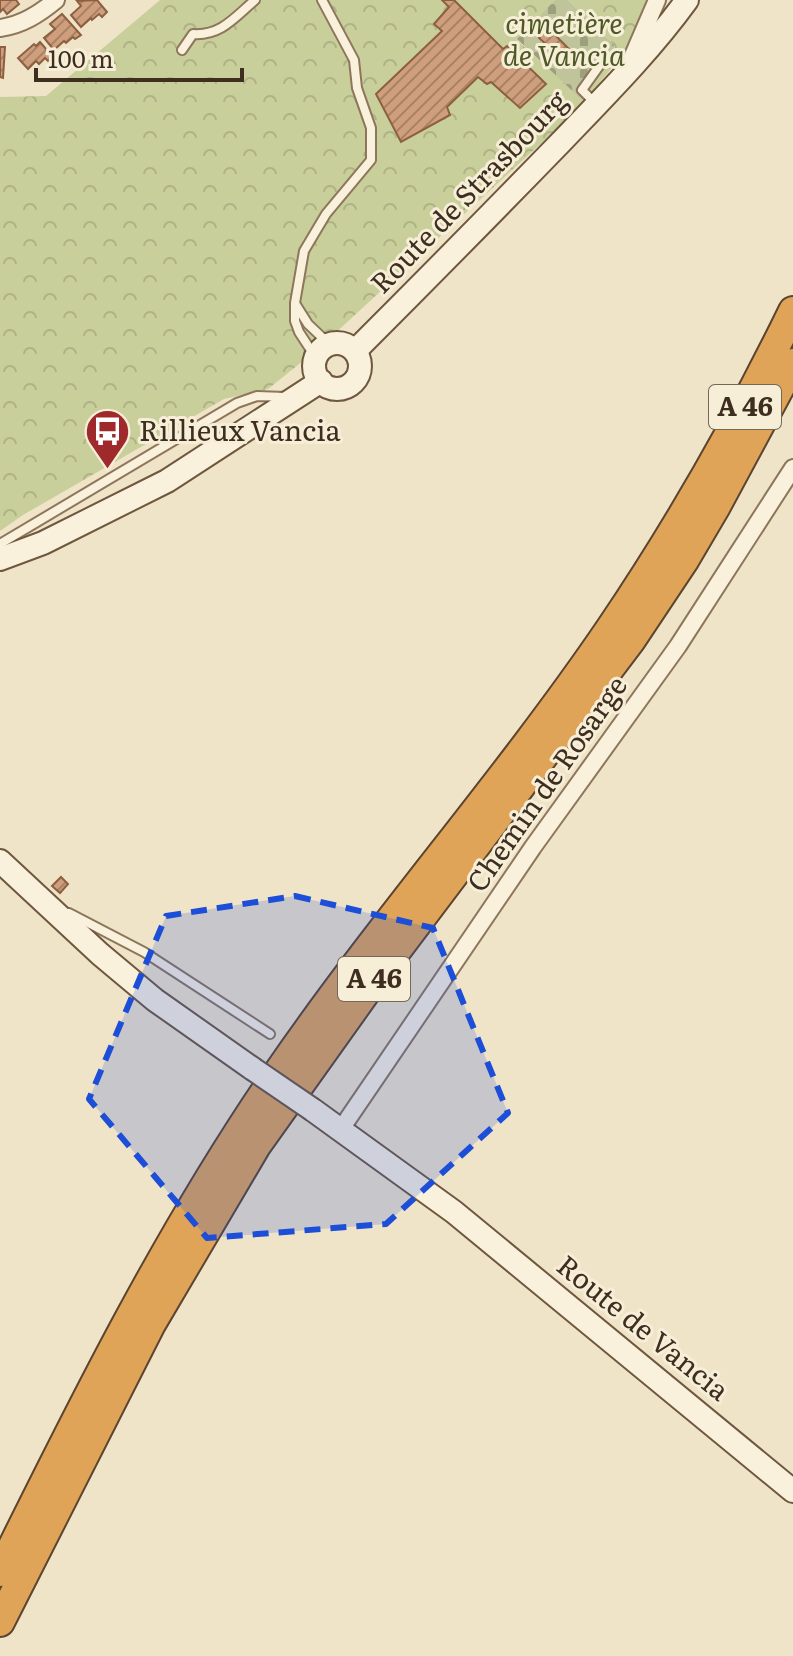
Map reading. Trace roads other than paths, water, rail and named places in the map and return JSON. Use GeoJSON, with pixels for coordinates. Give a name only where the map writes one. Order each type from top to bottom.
{"type":"FeatureCollection","features":[{"type":"Feature","properties":{"kind":"highway","name":"A 46"},"geometry":{"type":"LineString","coordinates":[[0,1572],[135,1306],[236,1133],[323,1010],[559,701],[609,630],[716,461],[793,311]]}},
{"type":"Feature","properties":{"kind":"highway","name":"A 46"},"geometry":{"type":"LineString","coordinates":[[0,1622],[151,1324],[256,1146],[375,979],[631,640],[715,508],[793,363]]}},
{"type":"Feature","properties":{"kind":"street"},"geometry":{"type":"LineString","coordinates":[[0,28],[32,18],[56,0]]}},
{"type":"Feature","properties":{"kind":"street"},"geometry":{"type":"LineString","coordinates":[[624,75],[657,0]]}},
{"type":"Feature","properties":{"kind":"street","name":"Route de Strasbourg"},"geometry":{"type":"LineString","coordinates":[[355,351],[597,105],[687,0]]}},
{"type":"Feature","properties":{"kind":"street"},"geometry":{"type":"LineString","coordinates":[[342,343],[355,351],[360,365],[355,380],[342,388],[327,386],[321,381],[314,368],[322,351],[342,343]]}},
{"type":"Feature","properties":{"kind":"street"},"geometry":{"type":"LineString","coordinates":[[0,559],[43,543],[167,481],[321,381]]}},
{"type":"Feature","properties":{"kind":"street","name":"Chemin de Rosarge"},"geometry":{"type":"LineString","coordinates":[[341,1129],[540,836],[678,646],[793,468]]}},
{"type":"Feature","properties":{"kind":"street","name":"Route de Vancia"},"geometry":{"type":"LineString","coordinates":[[0,861],[155,1000],[454,1212],[793,1491]]}},
{"type":"Feature","properties":{"kind":"lane"},"geometry":{"type":"LineString","coordinates":[[182,50],[193,34],[207,35],[225,27],[255,0]]}},
{"type":"Feature","properties":{"kind":"lane"},"geometry":{"type":"LineString","coordinates":[[322,0],[354,60],[357,88],[371,128],[371,160],[326,214],[304,251],[295,321],[299,332],[322,351]]}},
{"type":"Feature","properties":{"kind":"lane"},"geometry":{"type":"LineString","coordinates":[[597,105],[582,90],[602,62]]}},
{"type":"Feature","properties":{"kind":"lane"},"geometry":{"type":"LineString","coordinates":[[295,303],[322,351]]}},
{"type":"Feature","properties":{"kind":"lane"},"geometry":{"type":"LineString","coordinates":[[0,544],[237,403],[257,396],[294,398]]}},
{"type":"Feature","properties":{"kind":"lane"},"geometry":{"type":"LineString","coordinates":[[45,904],[144,952],[270,1034]]}},
{"type":"Feature","properties":{"kind":"place","name":"Rillieux Vancia"},"geometry":{"type":"Point","coordinates":[108,470]}},
{"type":"Feature","properties":{"kind":"park label","name":"cimetière de Vancia"},"geometry":{"type":"Point","coordinates":[564,40]}}]}
